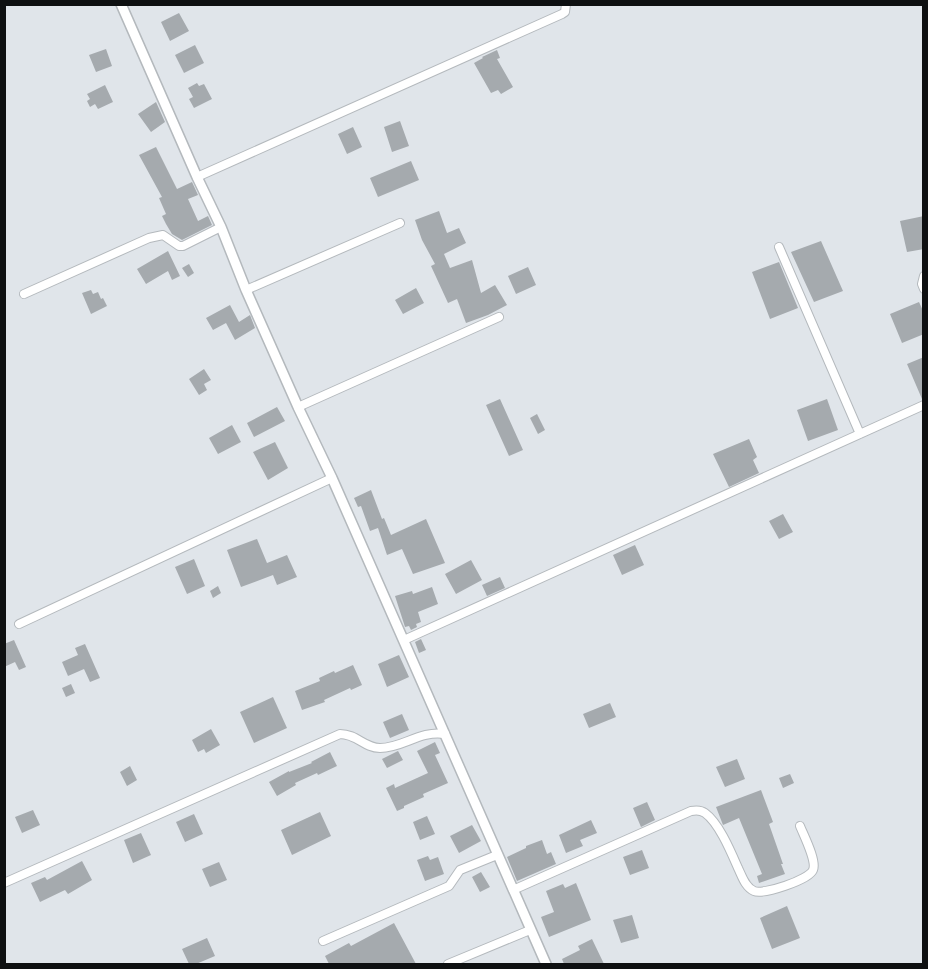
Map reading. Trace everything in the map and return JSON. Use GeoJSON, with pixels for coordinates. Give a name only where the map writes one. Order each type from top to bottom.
{"type":"FeatureCollection","features":[{"type":"Feature","properties":{"kind":"street"},"geometry":{"type":"LineString","coordinates":[[121,4],[546,964]]}},
{"type":"Feature","properties":{"kind":"street"},"geometry":{"type":"LineString","coordinates":[[197,177],[562,14],[565,12],[566,4]]}},
{"type":"Feature","properties":{"kind":"street"},"geometry":{"type":"LineString","coordinates":[[246,290],[400,223]]}},
{"type":"Feature","properties":{"kind":"street"},"geometry":{"type":"LineString","coordinates":[[24,294],[149,238],[163,236],[183,246],[221,227]]}},
{"type":"Feature","properties":{"kind":"street"},"geometry":{"type":"LineString","coordinates":[[779,247],[860,434]]}},
{"type":"Feature","properties":{"kind":"street"},"geometry":{"type":"LineString","coordinates":[[924,276],[922,284],[924,289]]}},
{"type":"Feature","properties":{"kind":"street"},"geometry":{"type":"LineString","coordinates":[[298,407],[500,317]]}},
{"type":"Feature","properties":{"kind":"street"},"geometry":{"type":"LineString","coordinates":[[404,640],[924,405]]}},
{"type":"Feature","properties":{"kind":"street"},"geometry":{"type":"LineString","coordinates":[[19,624],[332,478]]}},
{"type":"Feature","properties":{"kind":"street"},"geometry":{"type":"LineString","coordinates":[[4,884],[340,734],[350,735],[368,746],[378,748],[388,747],[424,734],[445,734]]}},
{"type":"Feature","properties":{"kind":"street"},"geometry":{"type":"LineString","coordinates":[[513,890],[691,811],[698,810],[717,827],[744,881],[751,890],[757,892],[777,889],[808,876],[813,871],[814,863],[800,826]]}},
{"type":"Feature","properties":{"kind":"street"},"geometry":{"type":"LineString","coordinates":[[323,941],[449,886],[460,870],[497,855]]}},
{"type":"Feature","properties":{"kind":"street"},"geometry":{"type":"LineString","coordinates":[[448,964],[530,930]]}},
{"type":"Feature","properties":{"kind":"building"},"geometry":{"type":"Polygon","coordinates":[[[179,13],[189,31],[170,41],[161,22],[179,13]]]}},
{"type":"Feature","properties":{"kind":"building"},"geometry":{"type":"Polygon","coordinates":[[[195,45],[204,63],[184,73],[175,55],[195,45]]]}},
{"type":"Feature","properties":{"kind":"building"},"geometry":{"type":"Polygon","coordinates":[[[106,49],[112,66],[96,72],[89,55],[106,49]]]}},
{"type":"Feature","properties":{"kind":"building"},"geometry":{"type":"Polygon","coordinates":[[[497,50],[500,58],[497,59],[513,87],[501,94],[498,90],[491,93],[474,63],[497,50]]]}},
{"type":"Feature","properties":{"kind":"building"},"geometry":{"type":"Polygon","coordinates":[[[197,83],[199,86],[204,84],[212,99],[194,108],[189,99],[193,97],[188,88],[197,83]]]}},
{"type":"Feature","properties":{"kind":"building"},"geometry":{"type":"Polygon","coordinates":[[[105,85],[113,102],[98,109],[95,104],[90,107],[87,94],[105,85]]]}},
{"type":"Feature","properties":{"kind":"building"},"geometry":{"type":"Polygon","coordinates":[[[156,102],[165,122],[151,132],[138,114],[156,102]]]}},
{"type":"Feature","properties":{"kind":"building"},"geometry":{"type":"Polygon","coordinates":[[[400,121],[409,146],[392,152],[384,127],[400,121]]]}},
{"type":"Feature","properties":{"kind":"building"},"geometry":{"type":"Polygon","coordinates":[[[353,127],[362,147],[347,154],[338,134],[353,127]]]}},
{"type":"Feature","properties":{"kind":"building"},"geometry":{"type":"Polygon","coordinates":[[[156,147],[177,189],[192,182],[198,195],[188,199],[198,221],[208,216],[212,225],[182,240],[172,234],[166,224],[162,216],[166,214],[159,198],[162,197],[139,155],[156,147]]]}},
{"type":"Feature","properties":{"kind":"building"},"geometry":{"type":"Polygon","coordinates":[[[411,161],[419,180],[378,197],[370,178],[411,161]]]}},
{"type":"Feature","properties":{"kind":"building"},"geometry":{"type":"Polygon","coordinates":[[[439,211],[447,233],[459,228],[466,243],[444,254],[450,268],[472,260],[481,293],[495,285],[507,305],[466,323],[457,299],[448,303],[431,266],[435,264],[422,240],[415,220],[439,211]]]}},
{"type":"Feature","properties":{"kind":"building"},"geometry":{"type":"Polygon","coordinates":[[[924,216],[924,249],[907,252],[900,221],[924,216]]]}},
{"type":"Feature","properties":{"kind":"building"},"geometry":{"type":"Polygon","coordinates":[[[821,241],[843,291],[814,302],[791,252],[821,241]]]}},
{"type":"Feature","properties":{"kind":"building"},"geometry":{"type":"Polygon","coordinates":[[[168,251],[180,276],[172,280],[168,271],[146,284],[137,269],[168,251]]]}},
{"type":"Feature","properties":{"kind":"building"},"geometry":{"type":"Polygon","coordinates":[[[779,262],[798,308],[770,319],[752,272],[779,262]]]}},
{"type":"Feature","properties":{"kind":"building"},"geometry":{"type":"Polygon","coordinates":[[[189,264],[194,273],[188,277],[182,268],[189,264]]]}},
{"type":"Feature","properties":{"kind":"building"},"geometry":{"type":"Polygon","coordinates":[[[528,267],[536,285],[516,294],[508,276],[528,267]]]}},
{"type":"Feature","properties":{"kind":"building"},"geometry":{"type":"Polygon","coordinates":[[[416,288],[424,303],[403,314],[395,300],[416,288]]]}},
{"type":"Feature","properties":{"kind":"building"},"geometry":{"type":"Polygon","coordinates":[[[91,290],[93,294],[98,292],[107,306],[91,314],[82,293],[91,290]]]}},
{"type":"Feature","properties":{"kind":"building"},"geometry":{"type":"Polygon","coordinates":[[[919,302],[924,313],[924,334],[902,343],[890,314],[919,302]]]}},
{"type":"Feature","properties":{"kind":"building"},"geometry":{"type":"Polygon","coordinates":[[[230,305],[239,322],[250,315],[255,328],[235,340],[226,323],[213,330],[206,318],[230,305]]]}},
{"type":"Feature","properties":{"kind":"building"},"geometry":{"type":"Polygon","coordinates":[[[924,357],[924,399],[922,399],[907,364],[924,357]]]}},
{"type":"Feature","properties":{"kind":"building"},"geometry":{"type":"Polygon","coordinates":[[[204,369],[211,380],[204,384],[207,390],[199,395],[189,379],[204,369]]]}},
{"type":"Feature","properties":{"kind":"building"},"geometry":{"type":"Polygon","coordinates":[[[500,399],[523,450],[509,456],[486,405],[500,399]]]}},
{"type":"Feature","properties":{"kind":"building"},"geometry":{"type":"Polygon","coordinates":[[[827,399],[838,430],[808,441],[797,410],[827,399]]]}},
{"type":"Feature","properties":{"kind":"building"},"geometry":{"type":"Polygon","coordinates":[[[277,407],[285,421],[254,437],[247,423],[277,407]]]}},
{"type":"Feature","properties":{"kind":"building"},"geometry":{"type":"Polygon","coordinates":[[[537,414],[545,430],[538,434],[530,418],[537,414]]]}},
{"type":"Feature","properties":{"kind":"building"},"geometry":{"type":"Polygon","coordinates":[[[232,425],[241,442],[218,454],[209,438],[232,425]]]}},
{"type":"Feature","properties":{"kind":"building"},"geometry":{"type":"Polygon","coordinates":[[[749,439],[757,457],[753,460],[759,473],[729,487],[713,454],[749,439]]]}},
{"type":"Feature","properties":{"kind":"building"},"geometry":{"type":"Polygon","coordinates":[[[275,442],[288,468],[268,480],[253,452],[275,442]]]}},
{"type":"Feature","properties":{"kind":"building"},"geometry":{"type":"Polygon","coordinates":[[[371,490],[391,535],[426,519],[445,563],[413,574],[402,549],[387,555],[378,528],[370,531],[361,506],[358,507],[354,498],[371,490]]]}},
{"type":"Feature","properties":{"kind":"building"},"geometry":{"type":"Polygon","coordinates":[[[783,514],[793,532],[779,539],[769,521],[783,514]]]}},
{"type":"Feature","properties":{"kind":"building"},"geometry":{"type":"Polygon","coordinates":[[[257,539],[267,563],[287,555],[297,577],[277,585],[273,575],[241,587],[227,550],[257,539]]]}},
{"type":"Feature","properties":{"kind":"building"},"geometry":{"type":"Polygon","coordinates":[[[635,545],[644,565],[622,575],[613,555],[635,545]]]}},
{"type":"Feature","properties":{"kind":"building"},"geometry":{"type":"Polygon","coordinates":[[[194,559],[205,586],[187,594],[175,567],[194,559]]]}},
{"type":"Feature","properties":{"kind":"building"},"geometry":{"type":"Polygon","coordinates":[[[471,560],[482,580],[456,594],[445,574],[471,560]]]}},
{"type":"Feature","properties":{"kind":"building"},"geometry":{"type":"Polygon","coordinates":[[[500,577],[505,588],[487,596],[482,585],[500,577]]]}},
{"type":"Feature","properties":{"kind":"building"},"geometry":{"type":"Polygon","coordinates":[[[218,586],[221,593],[213,598],[210,591],[218,586]]]}},
{"type":"Feature","properties":{"kind":"building"},"geometry":{"type":"Polygon","coordinates":[[[432,587],[438,604],[418,612],[421,622],[416,624],[417,627],[411,630],[409,626],[405,627],[395,596],[412,591],[413,594],[432,587]]]}},
{"type":"Feature","properties":{"kind":"building"},"geometry":{"type":"Polygon","coordinates":[[[421,639],[426,650],[419,653],[415,642],[421,639]]]}},
{"type":"Feature","properties":{"kind":"building"},"geometry":{"type":"Polygon","coordinates":[[[14,640],[26,667],[19,670],[15,662],[4,667],[4,644],[14,640]]]}},
{"type":"Feature","properties":{"kind":"building"},"geometry":{"type":"Polygon","coordinates":[[[85,644],[100,678],[90,682],[84,669],[68,676],[62,662],[78,655],[75,648],[85,644]]]}},
{"type":"Feature","properties":{"kind":"building"},"geometry":{"type":"Polygon","coordinates":[[[399,655],[409,677],[387,687],[378,664],[399,655]]]}},
{"type":"Feature","properties":{"kind":"building"},"geometry":{"type":"Polygon","coordinates":[[[353,665],[362,685],[351,690],[350,688],[324,700],[325,702],[302,710],[295,691],[320,681],[319,678],[334,671],[335,673],[353,665]]]}},
{"type":"Feature","properties":{"kind":"building"},"geometry":{"type":"Polygon","coordinates":[[[71,684],[75,693],[66,697],[62,688],[71,684]]]}},
{"type":"Feature","properties":{"kind":"building"},"geometry":{"type":"Polygon","coordinates":[[[273,697],[287,728],[254,743],[240,712],[273,697]]]}},
{"type":"Feature","properties":{"kind":"building"},"geometry":{"type":"Polygon","coordinates":[[[610,703],[616,717],[589,728],[583,714],[610,703]]]}},
{"type":"Feature","properties":{"kind":"building"},"geometry":{"type":"Polygon","coordinates":[[[402,714],[409,730],[390,738],[383,722],[402,714]]]}},
{"type":"Feature","properties":{"kind":"building"},"geometry":{"type":"Polygon","coordinates":[[[211,729],[220,745],[206,753],[204,749],[198,752],[192,740],[211,729]]]}},
{"type":"Feature","properties":{"kind":"building"},"geometry":{"type":"Polygon","coordinates":[[[435,742],[440,753],[435,755],[448,783],[423,794],[424,797],[397,811],[386,788],[394,784],[395,788],[428,773],[417,751],[435,742]]]}},
{"type":"Feature","properties":{"kind":"building"},"geometry":{"type":"Polygon","coordinates":[[[398,751],[403,760],[387,768],[382,759],[398,751]]]}},
{"type":"Feature","properties":{"kind":"building"},"geometry":{"type":"Polygon","coordinates":[[[330,752],[337,766],[295,783],[296,785],[277,796],[269,782],[289,771],[312,763],[330,752]]]}},
{"type":"Feature","properties":{"kind":"building"},"geometry":{"type":"Polygon","coordinates":[[[737,759],[745,779],[725,787],[716,767],[737,759]]]}},
{"type":"Feature","properties":{"kind":"building"},"geometry":{"type":"Polygon","coordinates":[[[130,766],[137,780],[127,786],[120,772],[130,766]]]}},
{"type":"Feature","properties":{"kind":"building"},"geometry":{"type":"Polygon","coordinates":[[[790,774],[794,783],[783,788],[779,778],[790,774]]]}},
{"type":"Feature","properties":{"kind":"building"},"geometry":{"type":"Polygon","coordinates":[[[761,790],[773,822],[769,824],[785,874],[759,883],[757,876],[762,874],[739,818],[723,825],[716,807],[761,790]]]}},
{"type":"Feature","properties":{"kind":"building"},"geometry":{"type":"Polygon","coordinates":[[[647,802],[655,820],[641,827],[633,808],[647,802]]]}},
{"type":"Feature","properties":{"kind":"building"},"geometry":{"type":"Polygon","coordinates":[[[33,810],[40,825],[22,833],[15,817],[33,810]]]}},
{"type":"Feature","properties":{"kind":"building"},"geometry":{"type":"Polygon","coordinates":[[[320,812],[331,836],[292,855],[281,830],[320,812]]]}},
{"type":"Feature","properties":{"kind":"building"},"geometry":{"type":"Polygon","coordinates":[[[194,814],[203,834],[185,842],[176,822],[194,814]]]}},
{"type":"Feature","properties":{"kind":"building"},"geometry":{"type":"Polygon","coordinates":[[[427,816],[435,834],[420,840],[413,822],[427,816]]]}},
{"type":"Feature","properties":{"kind":"building"},"geometry":{"type":"Polygon","coordinates":[[[591,820],[597,833],[580,840],[583,846],[566,853],[559,835],[591,820]]]}},
{"type":"Feature","properties":{"kind":"building"},"geometry":{"type":"Polygon","coordinates":[[[472,825],[481,841],[459,853],[450,836],[472,825]]]}},
{"type":"Feature","properties":{"kind":"building"},"geometry":{"type":"Polygon","coordinates":[[[141,833],[151,855],[133,863],[124,840],[141,833]]]}},
{"type":"Feature","properties":{"kind":"building"},"geometry":{"type":"Polygon","coordinates":[[[542,840],[547,854],[551,852],[556,864],[517,881],[507,857],[542,840]]]}},
{"type":"Feature","properties":{"kind":"building"},"geometry":{"type":"Polygon","coordinates":[[[642,850],[649,868],[630,875],[623,857],[642,850]]]}},
{"type":"Feature","properties":{"kind":"building"},"geometry":{"type":"Polygon","coordinates":[[[428,856],[430,860],[438,857],[444,874],[425,881],[417,860],[428,856]]]}},
{"type":"Feature","properties":{"kind":"building"},"geometry":{"type":"Polygon","coordinates":[[[82,861],[92,880],[68,894],[65,890],[40,902],[31,883],[45,877],[47,880],[82,861]]]}},
{"type":"Feature","properties":{"kind":"building"},"geometry":{"type":"Polygon","coordinates":[[[219,862],[227,880],[210,887],[202,869],[219,862]]]}},
{"type":"Feature","properties":{"kind":"building"},"geometry":{"type":"Polygon","coordinates":[[[481,872],[490,887],[480,892],[472,877],[481,872]]]}},
{"type":"Feature","properties":{"kind":"building"},"geometry":{"type":"Polygon","coordinates":[[[576,883],[591,920],[549,937],[541,917],[554,912],[546,891],[563,884],[565,888],[576,883]]]}},
{"type":"Feature","properties":{"kind":"building"},"geometry":{"type":"Polygon","coordinates":[[[787,906],[800,938],[772,949],[760,918],[787,906]]]}},
{"type":"Feature","properties":{"kind":"building"},"geometry":{"type":"Polygon","coordinates":[[[632,915],[639,938],[621,943],[613,920],[632,915]]]}},
{"type":"Feature","properties":{"kind":"building"},"geometry":{"type":"Polygon","coordinates":[[[394,923],[416,964],[329,964],[325,956],[349,943],[351,946],[394,923]]]}},
{"type":"Feature","properties":{"kind":"building"},"geometry":{"type":"Polygon","coordinates":[[[207,938],[215,956],[196,964],[189,964],[182,949],[207,938]]]}},
{"type":"Feature","properties":{"kind":"building"},"geometry":{"type":"Polygon","coordinates":[[[592,939],[604,964],[564,964],[562,959],[580,950],[578,946],[592,939]]]}}]}
